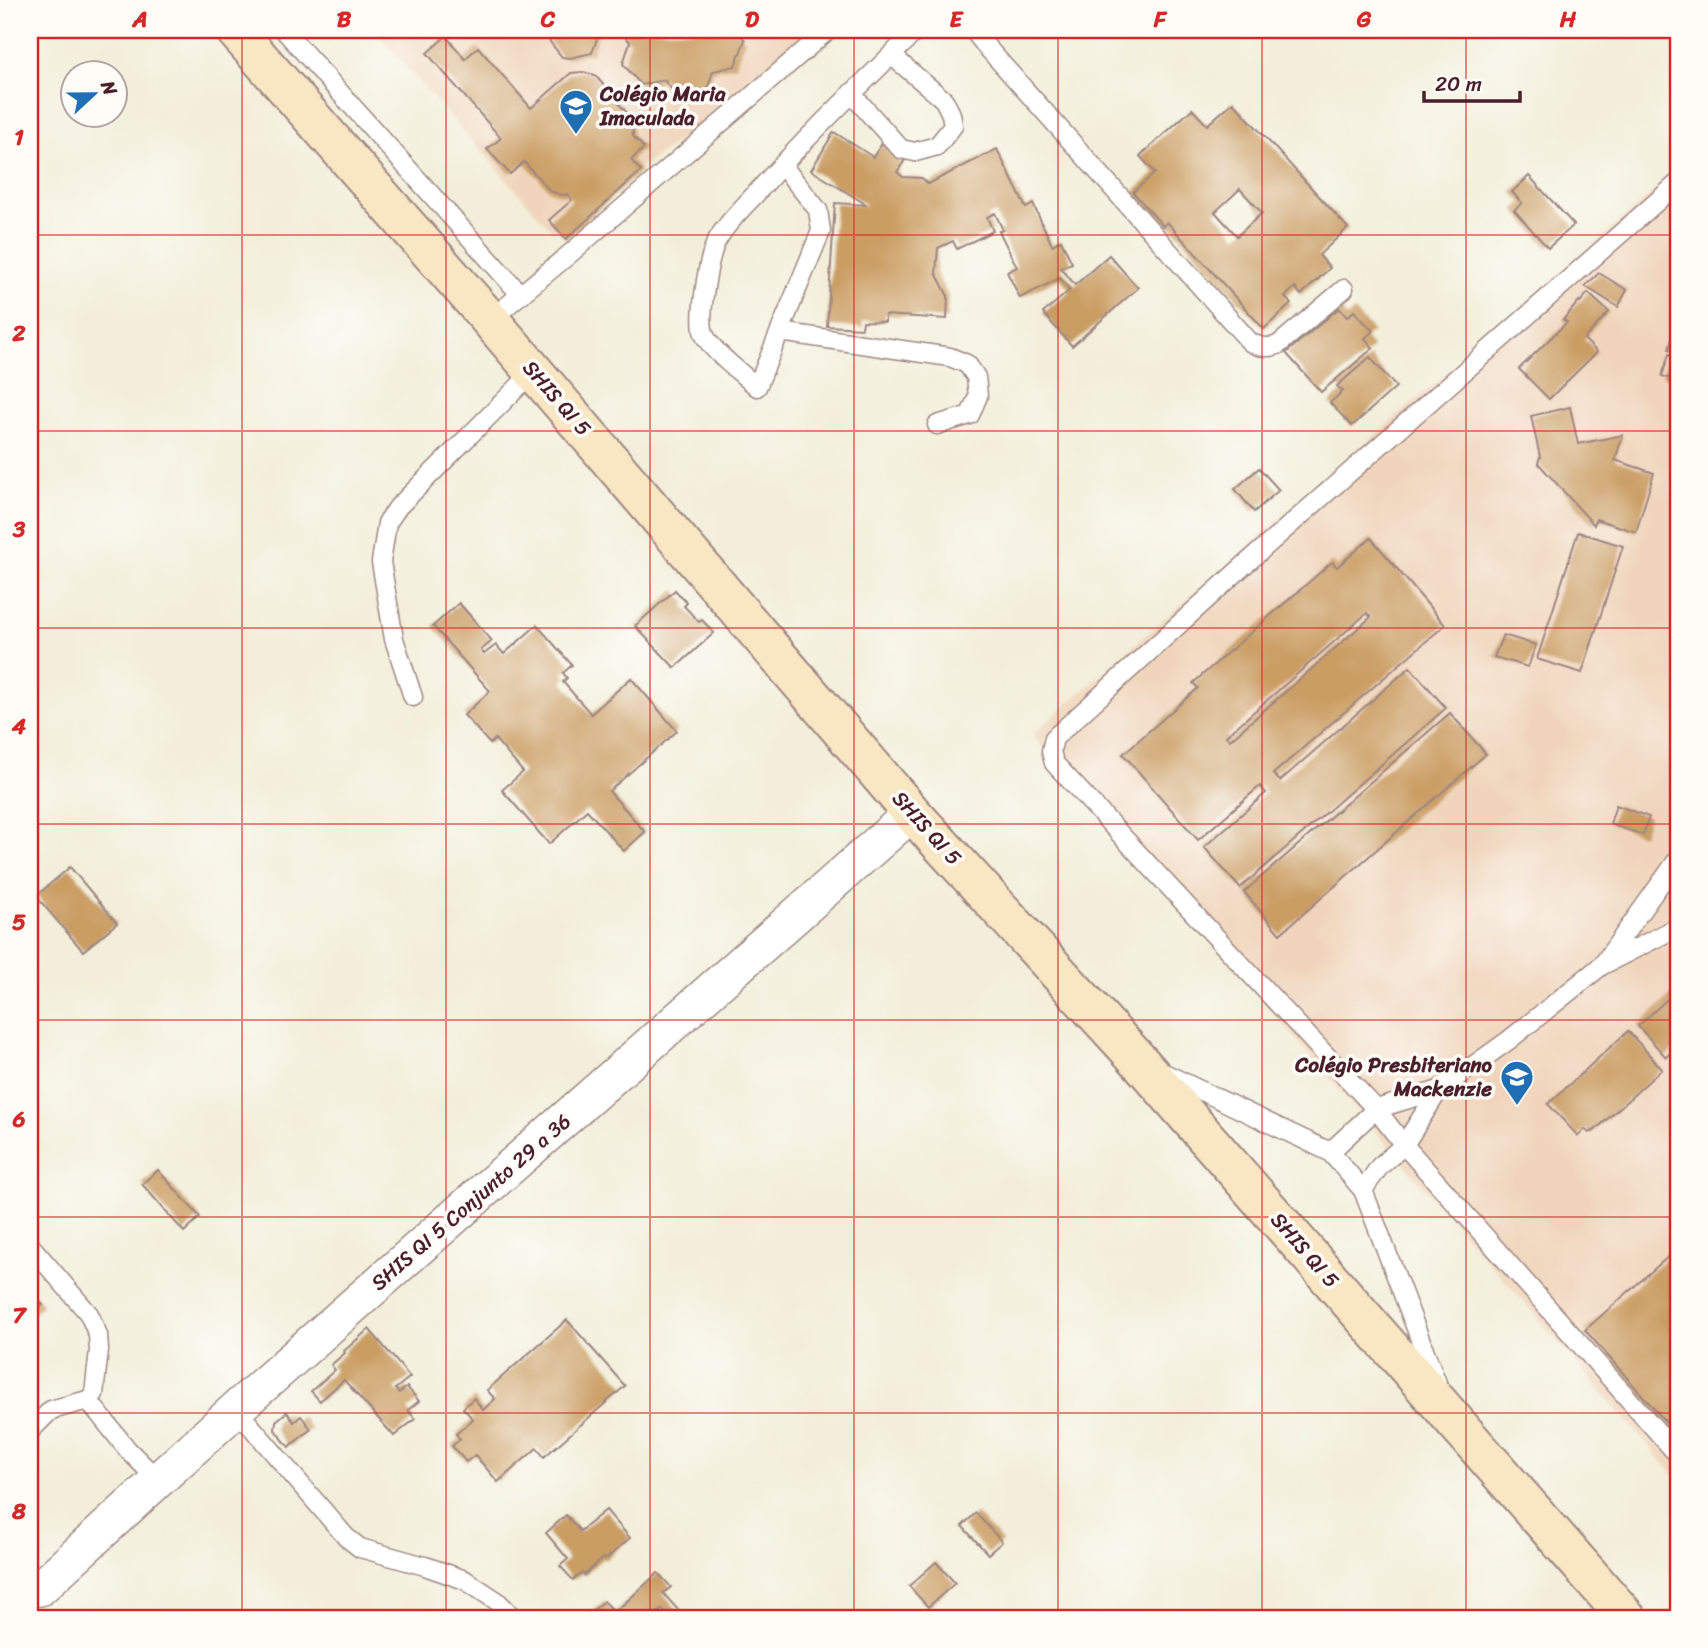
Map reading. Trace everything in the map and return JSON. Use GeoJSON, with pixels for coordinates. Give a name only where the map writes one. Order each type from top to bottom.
{"type":"FeatureCollection","features":[{"type":"Feature","properties":{"kind":"street","name":"SHIS QI 5"},"geometry":{"type":"LineString","coordinates":[[235,30],[490,320],[912,813],[1140,1062],[1627,1618]]}},
{"type":"Feature","properties":{"kind":"street","name":"SHIS QI 5 Conjunto 29 a 36"},"geometry":{"type":"LineString","coordinates":[[30,1589],[40,1588],[236,1409],[912,813]]}},
{"type":"Feature","properties":{"kind":"lane"},"geometry":{"type":"LineString","coordinates":[[284,30],[521,295]]}},
{"type":"Feature","properties":{"kind":"lane"},"geometry":{"type":"LineString","coordinates":[[782,165],[818,210],[821,231],[757,387],[709,344],[703,331],[710,257],[718,238],[782,165],[916,30]]}},
{"type":"Feature","properties":{"kind":"lane"},"geometry":{"type":"LineString","coordinates":[[973,30],[1250,342],[1260,347],[1271,348],[1278,345],[1345,289]]}},
{"type":"Feature","properties":{"kind":"lane"},"geometry":{"type":"LineString","coordinates":[[490,320],[817,33]]}},
{"type":"Feature","properties":{"kind":"lane"},"geometry":{"type":"LineString","coordinates":[[851,93],[901,149],[915,152],[937,146],[953,126],[944,100],[891,55]]}},
{"type":"Feature","properties":{"kind":"lane"},"geometry":{"type":"LineString","coordinates":[[1678,183],[1240,569],[1054,738],[1051,751],[1054,763],[1376,1109],[1404,1145],[1678,1455]]}},
{"type":"Feature","properties":{"kind":"lane"},"geometry":{"type":"LineString","coordinates":[[780,332],[950,357],[967,364],[976,377],[978,396],[970,415],[937,425]]}},
{"type":"Feature","properties":{"kind":"lane"},"geometry":{"type":"LineString","coordinates":[[413,697],[394,639],[381,562],[387,523],[398,507],[534,371]]}},
{"type":"Feature","properties":{"kind":"lane"},"geometry":{"type":"LineString","coordinates":[[1601,967],[1678,859]]}},
{"type":"Feature","properties":{"kind":"lane"},"geometry":{"type":"LineString","coordinates":[[1330,1152],[1376,1109],[1439,1090],[1509,1040],[1601,967],[1678,927]]}},
{"type":"Feature","properties":{"kind":"lane"},"geometry":{"type":"LineString","coordinates":[[1140,1062],[1330,1152],[1363,1190],[1450,1416]]}},
{"type":"Feature","properties":{"kind":"lane"},"geometry":{"type":"LineString","coordinates":[[1363,1190],[1380,1166],[1404,1145],[1439,1090]]}},
{"type":"Feature","properties":{"kind":"lane"},"geometry":{"type":"LineString","coordinates":[[30,1245],[89,1314],[98,1335],[99,1350],[94,1394],[88,1400],[51,1410],[30,1431]]}},
{"type":"Feature","properties":{"kind":"lane"},"geometry":{"type":"LineString","coordinates":[[88,1400],[128,1450],[158,1480]]}},
{"type":"Feature","properties":{"kind":"lane"},"geometry":{"type":"LineString","coordinates":[[236,1409],[346,1537],[360,1548],[466,1580],[497,1601],[514,1618]]}},
{"type":"Feature","properties":{"kind":"shaded area","name":"Colégio Maria Imaculada"},"geometry":{"type":"Polygon","coordinates":[[[374,30],[830,30],[553,232],[374,30]]]}},
{"type":"Feature","properties":{"kind":"shaded area","name":"Colégio Presbiteriano Mackenzie"},"geometry":{"type":"Polygon","coordinates":[[[1678,171],[1678,1480],[1032,735],[1678,171]]]}},
{"type":"Feature","properties":{"kind":"building"},"geometry":{"type":"Polygon","coordinates":[[[550,30],[607,31],[599,33],[592,53],[570,58],[562,57],[547,38],[550,30]]]}},
{"type":"Feature","properties":{"kind":"building"},"geometry":{"type":"Polygon","coordinates":[[[620,30],[736,30],[745,40],[735,66],[713,71],[706,93],[679,98],[664,80],[641,85],[623,64],[630,42],[620,30]]]}},
{"type":"Feature","properties":{"kind":"building"},"geometry":{"type":"Polygon","coordinates":[[[446,36],[465,59],[478,47],[531,108],[571,73],[595,75],[632,119],[633,136],[644,148],[631,160],[641,171],[566,239],[549,220],[572,200],[567,194],[550,191],[524,162],[510,174],[487,149],[501,138],[427,53],[446,36]]]}},
{"type":"Feature","properties":{"kind":"building"},"geometry":{"type":"Polygon","coordinates":[[[1233,102],[1348,228],[1319,255],[1330,268],[1301,295],[1295,287],[1285,297],[1291,304],[1264,329],[1167,222],[1163,226],[1133,192],[1155,173],[1140,156],[1192,109],[1207,125],[1233,102]],[[1240,189],[1215,212],[1237,236],[1262,213],[1240,189]]]}},
{"type":"Feature","properties":{"kind":"building"},"geometry":{"type":"Polygon","coordinates":[[[834,132],[873,157],[885,139],[909,154],[897,172],[903,177],[922,178],[928,184],[997,149],[1026,208],[1033,204],[1052,245],[1061,240],[1072,263],[1061,268],[1075,285],[1109,255],[1138,288],[1072,346],[1043,313],[1070,290],[1060,278],[1020,298],[1007,272],[1017,267],[999,231],[1003,230],[995,213],[987,217],[993,231],[957,249],[953,241],[938,248],[936,273],[948,296],[947,319],[885,315],[885,322],[863,321],[862,328],[827,326],[835,203],[867,205],[811,170],[834,132]]]}},
{"type":"Feature","properties":{"kind":"building"},"geometry":{"type":"Polygon","coordinates":[[[1529,176],[1574,225],[1548,248],[1514,210],[1522,203],[1512,192],[1529,176]]]}},
{"type":"Feature","properties":{"kind":"building"},"geometry":{"type":"Polygon","coordinates":[[[1599,273],[1627,290],[1618,307],[1585,286],[1599,273]]]}},
{"type":"Feature","properties":{"kind":"building"},"geometry":{"type":"Polygon","coordinates":[[[1588,293],[1609,312],[1584,339],[1597,352],[1549,399],[1519,369],[1567,322],[1563,320],[1588,293]]]}},
{"type":"Feature","properties":{"kind":"building"},"geometry":{"type":"Polygon","coordinates":[[[1339,308],[1347,317],[1354,311],[1373,331],[1365,338],[1373,348],[1321,392],[1286,353],[1339,308]]]}},
{"type":"Feature","properties":{"kind":"building"},"geometry":{"type":"Polygon","coordinates":[[[1678,315],[1678,352],[1669,349],[1678,315]]]}},
{"type":"Feature","properties":{"kind":"building"},"geometry":{"type":"Polygon","coordinates":[[[1669,354],[1678,357],[1678,381],[1662,376],[1669,354]]]}},
{"type":"Feature","properties":{"kind":"building"},"geometry":{"type":"Polygon","coordinates":[[[1370,357],[1396,387],[1352,426],[1330,403],[1343,391],[1337,386],[1370,357]]]}},
{"type":"Feature","properties":{"kind":"building"},"geometry":{"type":"Polygon","coordinates":[[[1570,407],[1578,444],[1623,435],[1615,460],[1654,473],[1636,532],[1596,519],[1594,525],[1538,463],[1540,457],[1531,416],[1570,407]]]}},
{"type":"Feature","properties":{"kind":"building"},"geometry":{"type":"Polygon","coordinates":[[[1259,468],[1279,490],[1254,512],[1235,489],[1259,468]]]}},
{"type":"Feature","properties":{"kind":"building"},"geometry":{"type":"Polygon","coordinates":[[[1578,532],[1623,546],[1582,673],[1537,659],[1578,532]]]}},
{"type":"Feature","properties":{"kind":"building"},"geometry":{"type":"Polygon","coordinates":[[[1371,538],[1445,625],[1273,774],[1280,781],[1410,667],[1446,708],[1240,888],[1204,847],[1266,793],[1260,786],[1198,840],[1123,754],[1198,688],[1193,683],[1332,562],[1337,567],[1371,538]],[[1367,613],[1226,736],[1230,740],[1371,617],[1367,613]]]}},
{"type":"Feature","properties":{"kind":"building"},"geometry":{"type":"Polygon","coordinates":[[[675,590],[687,603],[684,606],[714,633],[675,668],[635,626],[675,590]]]}},
{"type":"Feature","properties":{"kind":"building"},"geometry":{"type":"Polygon","coordinates":[[[459,603],[492,641],[481,650],[484,654],[496,645],[504,654],[537,625],[572,665],[563,673],[567,678],[563,682],[591,714],[631,678],[677,731],[609,791],[645,832],[624,851],[587,810],[549,844],[502,790],[523,772],[495,739],[490,744],[464,715],[490,691],[433,626],[459,603]]]}},
{"type":"Feature","properties":{"kind":"building"},"geometry":{"type":"Polygon","coordinates":[[[1503,635],[1536,645],[1528,667],[1494,657],[1503,635]]]}},
{"type":"Feature","properties":{"kind":"building"},"geometry":{"type":"Polygon","coordinates":[[[1450,713],[1486,754],[1280,934],[1244,892],[1450,713]]]}},
{"type":"Feature","properties":{"kind":"building"},"geometry":{"type":"Polygon","coordinates":[[[1616,805],[1649,817],[1643,835],[1610,824],[1616,805]]]}},
{"type":"Feature","properties":{"kind":"building"},"geometry":{"type":"Polygon","coordinates":[[[70,867],[117,923],[83,951],[36,896],[70,867]]]}},
{"type":"Feature","properties":{"kind":"building"},"geometry":{"type":"Polygon","coordinates":[[[1678,989],[1678,1046],[1666,1057],[1638,1026],[1678,989]]]}},
{"type":"Feature","properties":{"kind":"building"},"geometry":{"type":"Polygon","coordinates":[[[1628,1031],[1662,1069],[1593,1132],[1589,1133],[1585,1129],[1578,1136],[1548,1104],[1628,1031]]]}},
{"type":"Feature","properties":{"kind":"building"},"geometry":{"type":"Polygon","coordinates":[[[158,1170],[200,1217],[184,1232],[142,1184],[158,1170]]]}},
{"type":"Feature","properties":{"kind":"building"},"geometry":{"type":"Polygon","coordinates":[[[1678,1248],[1678,1436],[1585,1330],[1678,1248]]]}},
{"type":"Feature","properties":{"kind":"building"},"geometry":{"type":"Polygon","coordinates":[[[30,1290],[43,1305],[30,1316],[30,1290]]]}},
{"type":"Feature","properties":{"kind":"building"},"geometry":{"type":"Polygon","coordinates":[[[567,1320],[625,1386],[544,1457],[537,1448],[498,1482],[475,1455],[466,1462],[452,1446],[460,1439],[456,1434],[473,1419],[463,1408],[474,1398],[483,1410],[495,1399],[487,1390],[567,1320]]]}},
{"type":"Feature","properties":{"kind":"building"},"geometry":{"type":"Polygon","coordinates":[[[369,1329],[410,1377],[395,1389],[399,1393],[407,1387],[419,1401],[408,1410],[415,1419],[394,1436],[344,1380],[320,1401],[311,1391],[335,1370],[331,1365],[344,1351],[369,1329]]]}},
{"type":"Feature","properties":{"kind":"building"},"geometry":{"type":"Polygon","coordinates":[[[287,1412],[294,1422],[301,1416],[311,1429],[289,1447],[275,1430],[276,1421],[287,1412]]]}},
{"type":"Feature","properties":{"kind":"building"},"geometry":{"type":"Polygon","coordinates":[[[606,1510],[630,1538],[605,1560],[603,1558],[584,1575],[582,1573],[573,1580],[560,1566],[568,1559],[546,1533],[566,1515],[580,1531],[606,1510]]]}},
{"type":"Feature","properties":{"kind":"building"},"geometry":{"type":"Polygon","coordinates":[[[976,1513],[1002,1542],[988,1554],[962,1526],[976,1513]]]}},
{"type":"Feature","properties":{"kind":"building"},"geometry":{"type":"Polygon","coordinates":[[[936,1562],[955,1583],[928,1607],[909,1586],[936,1562]]]}},
{"type":"Feature","properties":{"kind":"building"},"geometry":{"type":"Polygon","coordinates":[[[658,1573],[671,1587],[663,1593],[685,1618],[662,1618],[667,1614],[662,1609],[654,1617],[656,1618],[584,1618],[604,1601],[615,1612],[658,1573]]]}},
{"type":"Feature","properties":{"kind":"place","name":"Colégio Maria Imaculada"},"geometry":{"type":"Point","coordinates":[576,136]}},
{"type":"Feature","properties":{"kind":"place","name":"Colégio Presbiteriano Mackenzie"},"geometry":{"type":"Point","coordinates":[1517,1107]}}]}
